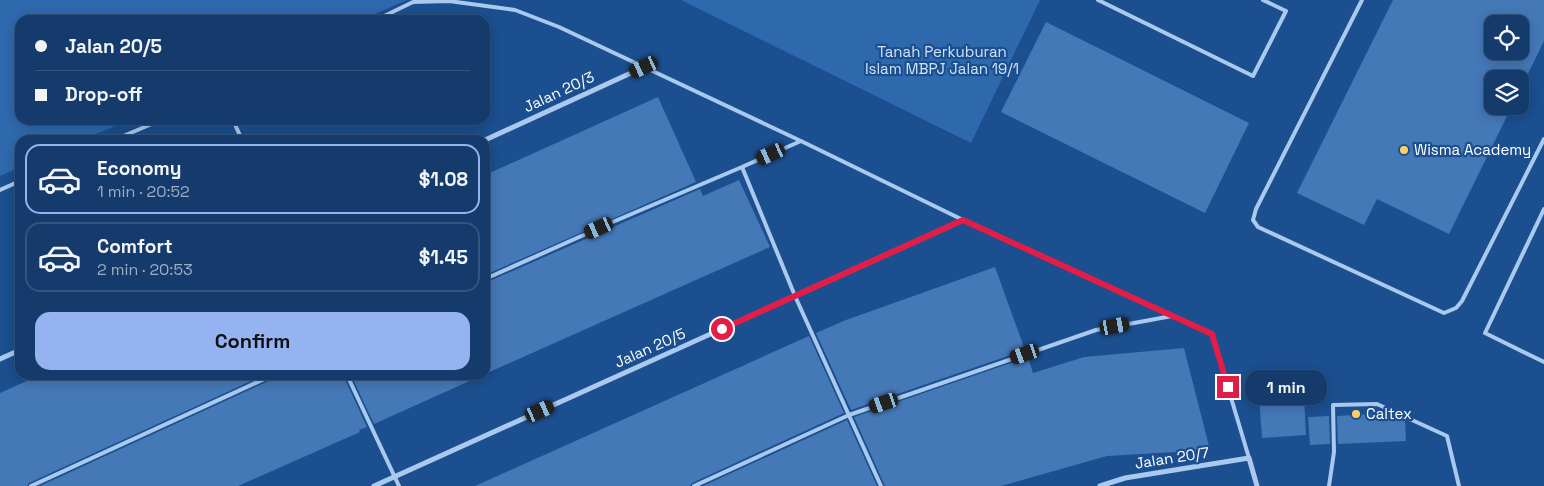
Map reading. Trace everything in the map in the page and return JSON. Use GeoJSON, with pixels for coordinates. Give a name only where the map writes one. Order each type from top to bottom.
{"type":"FeatureCollection","features":[{"type":"Feature","properties":{"kind":"street","name":"Jalan 20/3"},"geometry":{"type":"LineString","coordinates":[[490,138],[644,67]]}},
{"type":"Feature","properties":{"kind":"street","name":"Jalan 20/5"},"geometry":{"type":"LineString","coordinates":[[374,486],[963,220]]}},
{"type":"Feature","properties":{"kind":"street"},"geometry":{"type":"LineString","coordinates":[[0,359],[15,352]]}},
{"type":"Feature","properties":{"kind":"street","name":"Jalan 20/7"},"geometry":{"type":"LineString","coordinates":[[1100,486],[1125,478],[1249,458]]}},
{"type":"Feature","properties":{"kind":"street"},"geometry":{"type":"LineString","coordinates":[[1249,458],[1257,486]]}},
{"type":"Feature","properties":{"kind":"lane"},"geometry":{"type":"LineString","coordinates":[[1098,0],[1253,76],[1286,11],[1263,0]]}},
{"type":"Feature","properties":{"kind":"lane"},"geometry":{"type":"LineString","coordinates":[[1362,0],[1256,209],[1253,220],[1258,227],[1444,313],[1456,308],[1462,301],[1544,139]]}},
{"type":"Feature","properties":{"kind":"lane"},"geometry":{"type":"LineString","coordinates":[[386,15],[413,2],[449,1],[515,10],[644,67],[963,220],[1212,334],[1249,458]]}},
{"type":"Feature","properties":{"kind":"lane"},"geometry":{"type":"LineString","coordinates":[[126,135],[149,125]]}},
{"type":"Feature","properties":{"kind":"lane"},"geometry":{"type":"LineString","coordinates":[[490,277],[801,141]]}},
{"type":"Feature","properties":{"kind":"lane"},"geometry":{"type":"LineString","coordinates":[[742,167],[795,296],[881,486]]}},
{"type":"Feature","properties":{"kind":"lane"},"geometry":{"type":"LineString","coordinates":[[0,190],[15,183]]}},
{"type":"Feature","properties":{"kind":"lane"},"geometry":{"type":"LineString","coordinates":[[1544,209],[1485,333],[1544,362]]}},
{"type":"Feature","properties":{"kind":"lane"},"geometry":{"type":"LineString","coordinates":[[694,486],[848,415],[1096,330],[1172,316]]}},
{"type":"Feature","properties":{"kind":"lane"},"geometry":{"type":"LineString","coordinates":[[31,486],[262,380]]}},
{"type":"Feature","properties":{"kind":"lane"},"geometry":{"type":"LineString","coordinates":[[349,380],[399,486]]}},
{"type":"Feature","properties":{"kind":"lane"},"geometry":{"type":"LineString","coordinates":[[1329,486],[1334,452],[1333,405],[1377,404],[1447,436],[1459,486]]}},
{"type":"Feature","properties":{"kind":"green space"},"geometry":{"type":"Polygon","coordinates":[[[0,0],[407,0],[372,15],[15,15],[15,125],[117,125],[94,135],[15,135],[15,169],[0,176],[0,0]]]}},
{"type":"Feature","properties":{"kind":"green space","name":"Tanah Perkuburan Islam MBPJ Jalan 19/1"},"geometry":{"type":"Polygon","coordinates":[[[681,0],[1040,0],[971,143],[681,0]]]}},
{"type":"Feature","properties":{"kind":"building","name":"Wisma Academy"},"geometry":{"type":"Polygon","coordinates":[[[1393,0],[1544,0],[1544,41],[1529,72],[1529,70],[1484,70],[1484,115],[1508,115],[1449,234],[1377,199],[1364,225],[1297,193],[1393,0]]]}},
{"type":"Feature","properties":{"kind":"building"},"geometry":{"type":"Polygon","coordinates":[[[1046,22],[1249,123],[1205,213],[1001,112],[1046,22]]]}},
{"type":"Feature","properties":{"kind":"building"},"geometry":{"type":"Polygon","coordinates":[[[658,97],[696,182],[490,273],[490,173],[658,97]]]}},
{"type":"Feature","properties":{"kind":"building"},"geometry":{"type":"Polygon","coordinates":[[[739,180],[770,247],[490,372],[490,281],[700,189],[703,196],[739,180]]]}},
{"type":"Feature","properties":{"kind":"building"},"geometry":{"type":"Polygon","coordinates":[[[995,267],[1025,350],[851,410],[816,333],[846,320],[995,267]]]}},
{"type":"Feature","properties":{"kind":"building"},"geometry":{"type":"Polygon","coordinates":[[[809,336],[844,413],[692,483],[690,486],[475,486],[809,336]]]}},
{"type":"Feature","properties":{"kind":"building"},"geometry":{"type":"Polygon","coordinates":[[[1184,348],[1210,450],[1107,456],[1001,486],[885,486],[854,417],[1028,357],[1033,373],[1084,357],[1184,348]]]}},
{"type":"Feature","properties":{"kind":"building"},"geometry":{"type":"Polygon","coordinates":[[[1303,379],[1306,435],[1262,438],[1258,382],[1303,379]]]}},
{"type":"Feature","properties":{"kind":"building"},"geometry":{"type":"Polygon","coordinates":[[[29,380],[253,380],[29,483],[27,486],[0,486],[0,393],[29,380]]]}},
{"type":"Feature","properties":{"kind":"building"},"geometry":{"type":"Polygon","coordinates":[[[271,380],[345,380],[367,427],[359,430],[360,432],[238,486],[40,486],[271,380]]]}},
{"type":"Feature","properties":{"kind":"building"},"geometry":{"type":"Polygon","coordinates":[[[353,380],[472,380],[374,424],[353,380]]]}},
{"type":"Feature","properties":{"kind":"building"},"geometry":{"type":"Polygon","coordinates":[[[1389,413],[1405,421],[1406,441],[1338,444],[1337,416],[1389,413]]]}},
{"type":"Feature","properties":{"kind":"building"},"geometry":{"type":"Polygon","coordinates":[[[1329,416],[1330,444],[1310,445],[1308,417],[1329,416]]]}},
{"type":"Feature","properties":{"kind":"building"},"geometry":{"type":"Polygon","coordinates":[[[847,420],[877,486],[703,486],[847,420]]]}},
{"type":"Feature","properties":{"kind":"place","name":"Wisma Academy"},"geometry":{"type":"Point","coordinates":[1404,150]}},
{"type":"Feature","properties":{"kind":"place","name":"Caltex"},"geometry":{"type":"Point","coordinates":[1356,414]}},
{"type":"Feature","properties":{"kind":"route"},"geometry":{"type":"LineString","coordinates":[[722,329],[963,220],[1212,334],[1228,387]]}}]}
